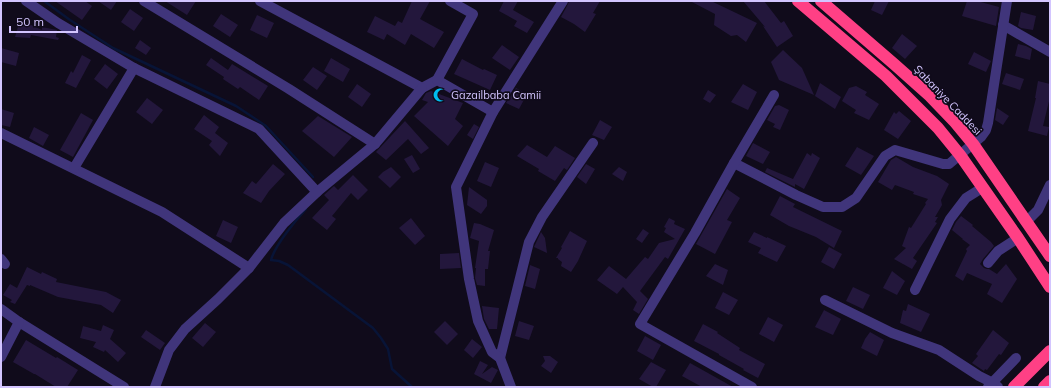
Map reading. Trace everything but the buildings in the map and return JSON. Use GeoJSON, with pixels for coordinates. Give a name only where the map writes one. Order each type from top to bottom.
{"type":"FeatureCollection","features":[{"type":"Feature","properties":{"kind":"highway"},"geometry":{"type":"LineString","coordinates":[[798,1],[886,76],[938,128],[960,155],[1050,287]]}},
{"type":"Feature","properties":{"kind":"highway","name":"Şabaniye Caddesi"},"geometry":{"type":"LineString","coordinates":[[821,1],[930,96],[954,121],[973,144],[1050,256]]}},
{"type":"Feature","properties":{"kind":"highway"},"geometry":{"type":"LineString","coordinates":[[1014,387],[1050,351]]}},
{"type":"Feature","properties":{"kind":"highway"},"geometry":{"type":"LineString","coordinates":[[1044,387],[1050,380]]}},
{"type":"Feature","properties":{"kind":"street"},"geometry":{"type":"LineString","coordinates":[[26,1],[58,23],[134,68],[258,129],[317,192]]}},
{"type":"Feature","properties":{"kind":"street"},"geometry":{"type":"LineString","coordinates":[[144,1],[289,89],[375,144]]}},
{"type":"Feature","properties":{"kind":"street"},"geometry":{"type":"LineString","coordinates":[[154,387],[169,350],[184,329],[218,299],[249,268],[284,223],[317,192],[375,144],[422,88],[437,80],[473,14],[450,1]]}},
{"type":"Feature","properties":{"kind":"street"},"geometry":{"type":"LineString","coordinates":[[511,387],[500,358],[492,352],[478,321],[469,279],[456,188],[493,112],[563,1]]}},
{"type":"Feature","properties":{"kind":"street"},"geometry":{"type":"LineString","coordinates":[[734,163],[796,195],[823,207],[842,207],[856,198],[885,156],[895,150],[943,164],[950,164],[981,137],[986,130],[1007,1]]}},
{"type":"Feature","properties":{"kind":"street"},"geometry":{"type":"LineString","coordinates":[[265,2],[422,88]]}},
{"type":"Feature","properties":{"kind":"street"},"geometry":{"type":"LineString","coordinates":[[1003,25],[1050,52]]}},
{"type":"Feature","properties":{"kind":"street"},"geometry":{"type":"LineString","coordinates":[[74,168],[134,68]]}},
{"type":"Feature","properties":{"kind":"street"},"geometry":{"type":"LineString","coordinates":[[437,80],[493,112]]}},
{"type":"Feature","properties":{"kind":"street"},"geometry":{"type":"LineString","coordinates":[[752,387],[640,324],[695,233],[774,95]]}},
{"type":"Feature","properties":{"kind":"street"},"geometry":{"type":"LineString","coordinates":[[1,133],[162,212],[249,268]]}},
{"type":"Feature","properties":{"kind":"street"},"geometry":{"type":"LineString","coordinates":[[500,358],[529,242],[542,217],[593,143]]}},
{"type":"Feature","properties":{"kind":"street"},"geometry":{"type":"LineString","coordinates":[[1027,221],[1038,210],[1050,184]]}},
{"type":"Feature","properties":{"kind":"street"},"geometry":{"type":"LineString","coordinates":[[915,290],[950,219],[966,198],[982,188]]}},
{"type":"Feature","properties":{"kind":"street"},"geometry":{"type":"LineString","coordinates":[[988,263],[998,251],[1018,238]]}},
{"type":"Feature","properties":{"kind":"street"},"geometry":{"type":"LineString","coordinates":[[825,300],[892,333],[939,350],[993,386],[1016,358]]}},
{"type":"Feature","properties":{"kind":"street"},"geometry":{"type":"LineString","coordinates":[[1,309],[19,322],[124,387]]}},
{"type":"Feature","properties":{"kind":"street"},"geometry":{"type":"LineString","coordinates":[[1,357],[19,322]]}},
{"type":"Feature","properties":{"kind":"waterway"},"geometry":{"type":"LineString","coordinates":[[44,1],[113,48],[236,106],[266,126],[313,177]]}},
{"type":"Feature","properties":{"kind":"waterway"},"geometry":{"type":"LineString","coordinates":[[306,209],[281,240],[271,260],[279,261],[288,265],[373,328],[388,349],[392,369],[412,387]]}},
{"type":"Feature","properties":{"kind":"place","name":"Gazailbaba Camii"},"geometry":{"type":"Point","coordinates":[440,95]}}]}
